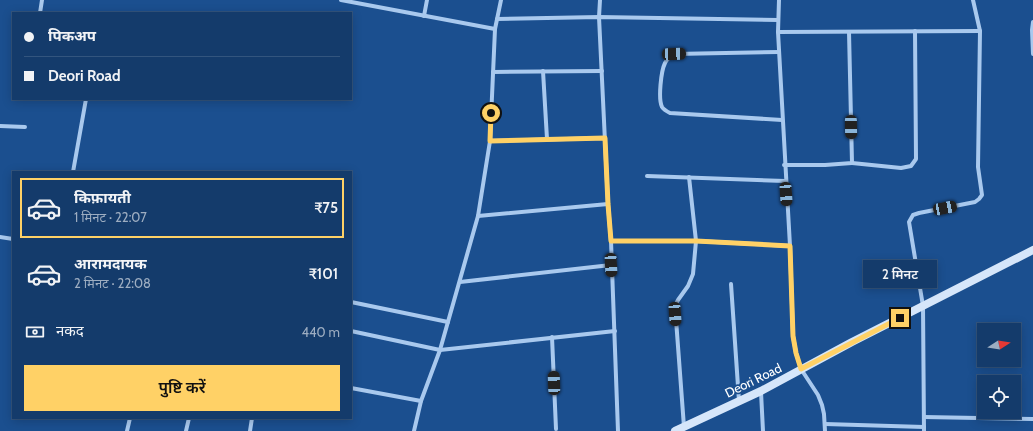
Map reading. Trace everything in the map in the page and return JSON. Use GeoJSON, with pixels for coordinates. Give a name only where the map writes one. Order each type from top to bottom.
{"type":"FeatureCollection","features":[{"type":"Feature","properties":{"kind":"street"},"geometry":{"type":"LineString","coordinates":[[40,12],[42,0]]}},
{"type":"Feature","properties":{"kind":"street"},"geometry":{"type":"LineString","coordinates":[[341,0],[495,30]]}},
{"type":"Feature","properties":{"kind":"street"},"geometry":{"type":"LineString","coordinates":[[424,16],[427,0]]}},
{"type":"Feature","properties":{"kind":"street"},"geometry":{"type":"LineString","coordinates":[[414,431],[421,401],[440,350],[478,216],[490,141],[495,30],[501,0]]}},
{"type":"Feature","properties":{"kind":"street"},"geometry":{"type":"LineString","coordinates":[[600,0],[599,17],[611,241],[618,431]]}},
{"type":"Feature","properties":{"kind":"street"},"geometry":{"type":"LineString","coordinates":[[779,0],[778,32],[784,166],[790,246],[793,336],[801,369],[818,395],[824,414],[825,431]]}},
{"type":"Feature","properties":{"kind":"street"},"geometry":{"type":"LineString","coordinates":[[824,424],[924,429],[923,306],[909,222],[914,215],[919,213],[975,202],[982,195],[978,167],[980,31],[973,0]]}},
{"type":"Feature","properties":{"kind":"street"},"geometry":{"type":"LineString","coordinates":[[497,19],[599,17],[778,20]]}},
{"type":"Feature","properties":{"kind":"street"},"geometry":{"type":"LineString","coordinates":[[1033,22],[1033,54]]}},
{"type":"Feature","properties":{"kind":"street"},"geometry":{"type":"LineString","coordinates":[[784,166],[852,163],[901,168],[911,166],[916,159],[915,31]]}},
{"type":"Feature","properties":{"kind":"street"},"geometry":{"type":"LineString","coordinates":[[778,32],[980,31]]}},
{"type":"Feature","properties":{"kind":"street"},"geometry":{"type":"LineString","coordinates":[[849,32],[852,163]]}},
{"type":"Feature","properties":{"kind":"street"},"geometry":{"type":"LineString","coordinates":[[779,52],[674,54],[665,62],[662,75],[660,99],[662,108],[670,113],[782,120]]}},
{"type":"Feature","properties":{"kind":"street"},"geometry":{"type":"LineString","coordinates":[[543,71],[547,139]]}},
{"type":"Feature","properties":{"kind":"street"},"geometry":{"type":"LineString","coordinates":[[493,72],[602,71]]}},
{"type":"Feature","properties":{"kind":"street"},"geometry":{"type":"LineString","coordinates":[[73,171],[86,100]]}},
{"type":"Feature","properties":{"kind":"street"},"geometry":{"type":"LineString","coordinates":[[0,126],[25,127]]}},
{"type":"Feature","properties":{"kind":"street"},"geometry":{"type":"LineString","coordinates":[[490,141],[605,138]]}},
{"type":"Feature","properties":{"kind":"street"},"geometry":{"type":"LineString","coordinates":[[647,176],[785,181]]}},
{"type":"Feature","properties":{"kind":"street"},"geometry":{"type":"LineString","coordinates":[[684,427],[675,306],[691,281],[696,241],[689,177]]}},
{"type":"Feature","properties":{"kind":"street"},"geometry":{"type":"LineString","coordinates":[[478,216],[608,204]]}},
{"type":"Feature","properties":{"kind":"street"},"geometry":{"type":"LineString","coordinates":[[0,237],[12,239]]}},
{"type":"Feature","properties":{"kind":"street"},"geometry":{"type":"LineString","coordinates":[[611,241],[696,241],[790,246]]}},
{"type":"Feature","properties":{"kind":"street","name":"Deori Road"},"geometry":{"type":"LineString","coordinates":[[675,431],[761,391],[1033,250]]}},
{"type":"Feature","properties":{"kind":"street"},"geometry":{"type":"LineString","coordinates":[[460,282],[611,265]]}},
{"type":"Feature","properties":{"kind":"street"},"geometry":{"type":"LineString","coordinates":[[731,284],[739,401]]}},
{"type":"Feature","properties":{"kind":"street"},"geometry":{"type":"LineString","coordinates":[[352,302],[448,322]]}},
{"type":"Feature","properties":{"kind":"street"},"geometry":{"type":"LineString","coordinates":[[352,331],[440,350],[615,331]]}},
{"type":"Feature","properties":{"kind":"street"},"geometry":{"type":"LineString","coordinates":[[552,337],[556,429]]}},
{"type":"Feature","properties":{"kind":"street"},"geometry":{"type":"LineString","coordinates":[[352,388],[421,401]]}},
{"type":"Feature","properties":{"kind":"street"},"geometry":{"type":"LineString","coordinates":[[761,391],[763,431]]}},
{"type":"Feature","properties":{"kind":"street"},"geometry":{"type":"LineString","coordinates":[[924,417],[1033,419]]}},
{"type":"Feature","properties":{"kind":"street"},"geometry":{"type":"LineString","coordinates":[[127,431],[130,419]]}},
{"type":"Feature","properties":{"kind":"street"},"geometry":{"type":"LineString","coordinates":[[186,431],[189,419]]}},
{"type":"Feature","properties":{"kind":"street"},"geometry":{"type":"LineString","coordinates":[[250,431],[252,419]]}},
{"type":"Feature","properties":{"kind":"route"},"geometry":{"type":"LineString","coordinates":[[491,113],[490,141],[605,138],[611,241],[696,241],[790,246],[793,336],[801,369],[900,318]]}}]}
